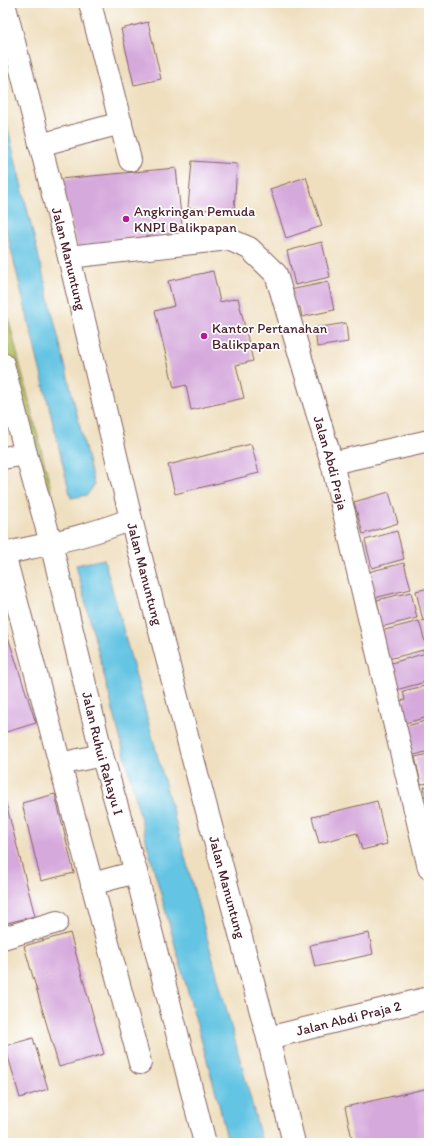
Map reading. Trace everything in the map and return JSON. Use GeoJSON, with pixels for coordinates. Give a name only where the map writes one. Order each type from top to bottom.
{"type":"FeatureCollection","features":[{"type":"Feature","properties":{"kind":"street","name":"Jalan Manuntung"},"geometry":{"type":"LineString","coordinates":[[4,3],[69,257],[131,519],[268,1038],[294,1143]]}},
{"type":"Feature","properties":{"kind":"street"},"geometry":{"type":"LineString","coordinates":[[90,3],[130,160]]}},
{"type":"Feature","properties":{"kind":"street"},"geometry":{"type":"LineString","coordinates":[[40,145],[121,123]]}},
{"type":"Feature","properties":{"kind":"street","name":"Jalan Abdi Praja"},"geometry":{"type":"LineString","coordinates":[[69,257],[228,239],[249,248],[276,274],[332,464],[429,868]]}},
{"type":"Feature","properties":{"kind":"street","name":"Jalan Ruhui Rahayu I"},"geometry":{"type":"LineString","coordinates":[[3,364],[26,454],[61,541],[102,755],[136,872],[205,1143]]}},
{"type":"Feature","properties":{"kind":"street"},"geometry":{"type":"LineString","coordinates":[[332,464],[429,441]]}},
{"type":"Feature","properties":{"kind":"street"},"geometry":{"type":"LineString","coordinates":[[3,458],[26,454]]}},
{"type":"Feature","properties":{"kind":"street"},"geometry":{"type":"LineString","coordinates":[[131,519],[111,528],[4,554],[140,1063]]}},
{"type":"Feature","properties":{"kind":"street"},"geometry":{"type":"LineString","coordinates":[[60,764],[102,755]]}},
{"type":"Feature","properties":{"kind":"street"},"geometry":{"type":"LineString","coordinates":[[92,884],[136,872]]}},
{"type":"Feature","properties":{"kind":"street"},"geometry":{"type":"LineString","coordinates":[[3,938],[58,922]]}},
{"type":"Feature","properties":{"kind":"street","name":"Jalan Abdi Praja 2"},"geometry":{"type":"LineString","coordinates":[[268,1038],[429,998]]}},
{"type":"Feature","properties":{"kind":"green space"},"geometry":{"type":"Polygon","coordinates":[[[3,297],[52,493],[38,498],[3,357],[3,297]]]}},
{"type":"Feature","properties":{"kind":"water"},"geometry":{"type":"Polygon","coordinates":[[[3,109],[94,485],[87,495],[71,498],[3,216],[3,109]]]}},
{"type":"Feature","properties":{"kind":"water"},"geometry":{"type":"Polygon","coordinates":[[[104,559],[262,1143],[228,1143],[218,1100],[150,855],[76,565],[104,559]]]}},
{"type":"Feature","properties":{"kind":"building"},"geometry":{"type":"Polygon","coordinates":[[[148,22],[161,79],[134,85],[121,29],[148,22]]]}},
{"type":"Feature","properties":{"kind":"building"},"geometry":{"type":"Polygon","coordinates":[[[192,161],[237,164],[234,212],[188,208],[192,161]]]}},
{"type":"Feature","properties":{"kind":"building","name":"Angkringan Pemuda KNPI Balikpapan"},"geometry":{"type":"Polygon","coordinates":[[[176,168],[183,235],[78,249],[60,179],[176,168]]]}},
{"type":"Feature","properties":{"kind":"building"},"geometry":{"type":"Polygon","coordinates":[[[306,177],[322,226],[286,238],[270,189],[306,177]]]}},
{"type":"Feature","properties":{"kind":"building"},"geometry":{"type":"Polygon","coordinates":[[[322,242],[330,277],[295,285],[287,251],[322,242]]]}},
{"type":"Feature","properties":{"kind":"building","name":"Kantor Pertanahan Balikpapan"},"geometry":{"type":"Polygon","coordinates":[[[213,271],[220,302],[238,298],[253,361],[236,365],[244,398],[191,410],[186,385],[174,388],[155,311],[174,306],[168,281],[213,271]]]}},
{"type":"Feature","properties":{"kind":"building"},"geometry":{"type":"Polygon","coordinates":[[[328,282],[334,310],[302,317],[300,307],[294,308],[290,290],[328,282]]]}},
{"type":"Feature","properties":{"kind":"building"},"geometry":{"type":"Polygon","coordinates":[[[346,323],[348,342],[317,347],[315,328],[346,323]]]}},
{"type":"Feature","properties":{"kind":"building"},"geometry":{"type":"Polygon","coordinates":[[[251,444],[259,473],[175,494],[168,465],[251,444]]]}},
{"type":"Feature","properties":{"kind":"building"},"geometry":{"type":"Polygon","coordinates":[[[389,492],[398,523],[363,534],[354,502],[389,492]]]}},
{"type":"Feature","properties":{"kind":"building"},"geometry":{"type":"Polygon","coordinates":[[[397,531],[404,559],[372,568],[365,540],[397,531]]]}},
{"type":"Feature","properties":{"kind":"building"},"geometry":{"type":"Polygon","coordinates":[[[404,563],[411,589],[370,599],[364,573],[404,563]]]}},
{"type":"Feature","properties":{"kind":"building"},"geometry":{"type":"Polygon","coordinates":[[[429,588],[429,619],[423,621],[416,591],[429,588]]]}},
{"type":"Feature","properties":{"kind":"building"},"geometry":{"type":"Polygon","coordinates":[[[411,592],[417,618],[377,628],[373,613],[379,611],[377,600],[411,592]]]}},
{"type":"Feature","properties":{"kind":"building"},"geometry":{"type":"Polygon","coordinates":[[[419,621],[427,649],[385,660],[377,632],[419,621]]]}},
{"type":"Feature","properties":{"kind":"building"},"geometry":{"type":"Polygon","coordinates":[[[3,622],[36,723],[3,733],[3,622]]]}},
{"type":"Feature","properties":{"kind":"building"},"geometry":{"type":"Polygon","coordinates":[[[426,653],[429,664],[429,681],[396,690],[388,664],[426,653]]]}},
{"type":"Feature","properties":{"kind":"building"},"geometry":{"type":"Polygon","coordinates":[[[429,685],[429,717],[401,724],[395,702],[405,700],[403,691],[429,685]]]}},
{"type":"Feature","properties":{"kind":"building"},"geometry":{"type":"Polygon","coordinates":[[[429,720],[429,751],[411,756],[403,727],[429,720]]]}},
{"type":"Feature","properties":{"kind":"building"},"geometry":{"type":"Polygon","coordinates":[[[429,754],[429,783],[421,784],[415,757],[429,754]]]}},
{"type":"Feature","properties":{"kind":"building"},"geometry":{"type":"Polygon","coordinates":[[[429,786],[429,818],[425,819],[420,797],[426,796],[424,787],[429,786]]]}},
{"type":"Feature","properties":{"kind":"building"},"geometry":{"type":"Polygon","coordinates":[[[3,792],[35,916],[3,924],[3,792]]]}},
{"type":"Feature","properties":{"kind":"building"},"geometry":{"type":"Polygon","coordinates":[[[55,794],[74,873],[41,881],[22,803],[55,794]]]}},
{"type":"Feature","properties":{"kind":"building"},"geometry":{"type":"Polygon","coordinates":[[[377,801],[387,844],[362,850],[357,833],[319,843],[312,817],[377,801]]]}},
{"type":"Feature","properties":{"kind":"building"},"geometry":{"type":"Polygon","coordinates":[[[70,933],[104,1054],[59,1067],[24,946],[70,933]]]}},
{"type":"Feature","properties":{"kind":"building"},"geometry":{"type":"Polygon","coordinates":[[[369,933],[373,954],[315,967],[310,945],[369,933]]]}},
{"type":"Feature","properties":{"kind":"building"},"geometry":{"type":"Polygon","coordinates":[[[33,1038],[48,1089],[20,1098],[5,1046],[33,1038]]]}},
{"type":"Feature","properties":{"kind":"building"},"geometry":{"type":"Polygon","coordinates":[[[429,1088],[429,1143],[353,1143],[345,1107],[429,1088]]]}},
{"type":"Feature","properties":{"kind":"place","name":"Angkringan Pemuda KNPI Balikpapan"},"geometry":{"type":"Point","coordinates":[126,219]}},
{"type":"Feature","properties":{"kind":"place","name":"Kantor Pertanahan Balikpapan"},"geometry":{"type":"Point","coordinates":[204,336]}}]}
